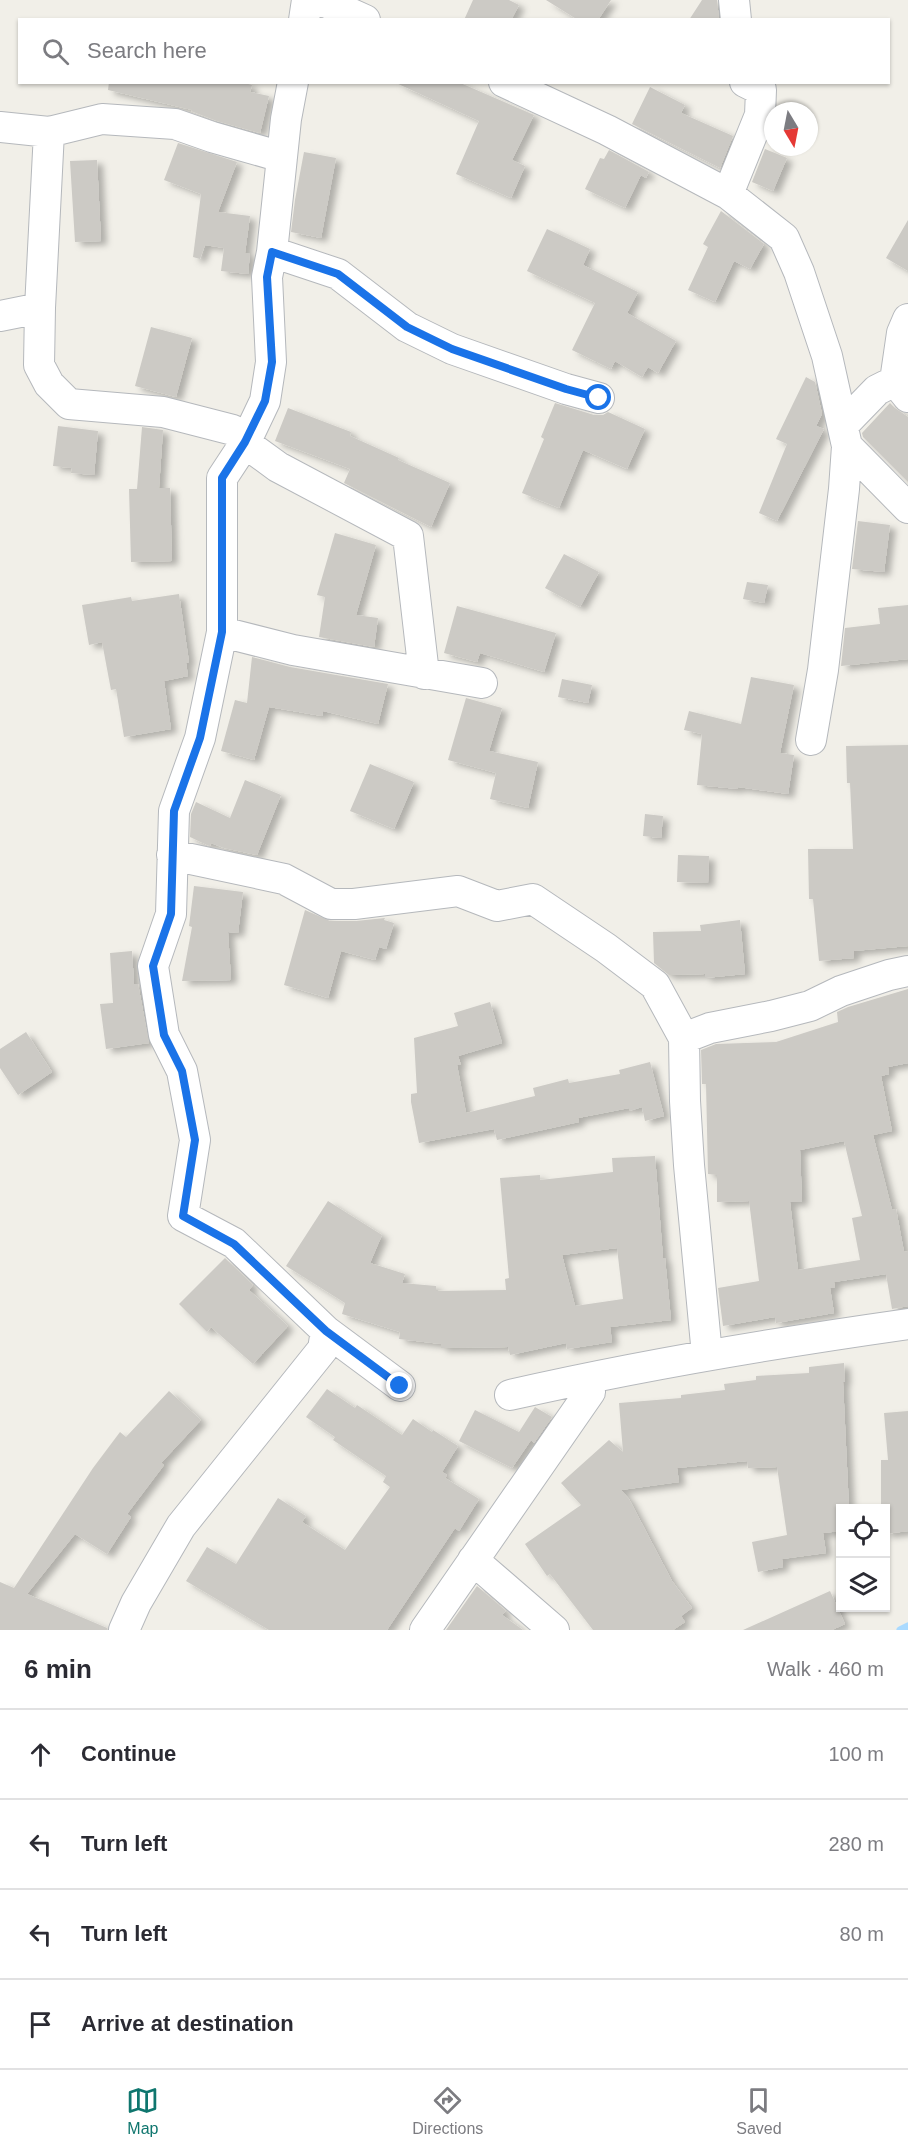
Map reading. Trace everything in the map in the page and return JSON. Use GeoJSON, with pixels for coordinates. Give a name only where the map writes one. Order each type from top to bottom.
{"type":"FeatureCollection","features":[{"type":"Feature","properties":{"kind":"street"},"geometry":{"type":"LineString","coordinates":[[304,18],[307,0]]}},
{"type":"Feature","properties":{"kind":"street"},"geometry":{"type":"LineString","coordinates":[[321,0],[361,18]]}},
{"type":"Feature","properties":{"kind":"street"},"geometry":{"type":"LineString","coordinates":[[734,0],[736,18]]}},
{"type":"Feature","properties":{"kind":"street"},"geometry":{"type":"LineString","coordinates":[[293,84],[267,277],[272,362],[265,401],[245,442],[222,478],[222,632],[200,738],[174,811],[171,914],[153,966],[164,1035],[182,1071],[195,1140],[183,1216],[234,1244],[326,1331],[400,1386]]}},
{"type":"Feature","properties":{"kind":"street"},"geometry":{"type":"LineString","coordinates":[[508,84],[607,130],[728,194],[784,238],[799,272],[827,356],[845,436],[844,489],[823,670],[811,740]]}},
{"type":"Feature","properties":{"kind":"street"},"geometry":{"type":"LineString","coordinates":[[728,194],[760,115],[761,90],[749,84]]}},
{"type":"Feature","properties":{"kind":"street"},"geometry":{"type":"LineString","coordinates":[[0,127],[49,132],[102,119],[175,124],[282,157]]}},
{"type":"Feature","properties":{"kind":"street"},"geometry":{"type":"LineString","coordinates":[[49,132],[39,365],[49,384],[69,404],[164,412],[233,430],[278,467],[408,536],[424,674]]}},
{"type":"Feature","properties":{"kind":"street"},"geometry":{"type":"LineString","coordinates":[[272,252],[338,274],[407,327],[452,349],[566,389],[599,398]]}},
{"type":"Feature","properties":{"kind":"street"},"geometry":{"type":"LineString","coordinates":[[0,316],[40,308]]}},
{"type":"Feature","properties":{"kind":"street"},"geometry":{"type":"LineString","coordinates":[[845,436],[877,390],[901,389],[902,333],[908,319]]}},
{"type":"Feature","properties":{"kind":"street"},"geometry":{"type":"LineString","coordinates":[[845,436],[908,508]]}},
{"type":"Feature","properties":{"kind":"street"},"geometry":{"type":"LineString","coordinates":[[222,632],[293,650],[482,683]]}},
{"type":"Feature","properties":{"kind":"street"},"geometry":{"type":"LineString","coordinates":[[172,855],[284,879],[331,904],[354,904],[458,891],[497,906],[533,899],[606,948],[655,985],[684,1038],[689,1165],[707,1355]]}},
{"type":"Feature","properties":{"kind":"street"},"geometry":{"type":"LineString","coordinates":[[684,1038],[710,1028],[810,1006],[841,992],[889,975],[908,971]]}},
{"type":"Feature","properties":{"kind":"street"},"geometry":{"type":"LineString","coordinates":[[510,1395],[707,1355],[908,1324]]}},
{"type":"Feature","properties":{"kind":"street"},"geometry":{"type":"LineString","coordinates":[[124,1630],[136,1603],[181,1526],[323,1349],[326,1331]]}},
{"type":"Feature","properties":{"kind":"street"},"geometry":{"type":"LineString","coordinates":[[425,1630],[590,1392]]}},
{"type":"Feature","properties":{"kind":"street"},"geometry":{"type":"LineString","coordinates":[[472,1560],[554,1630]]}},
{"type":"Feature","properties":{"kind":"building"},"geometry":{"type":"Polygon","coordinates":[[[473,0],[509,0],[519,5],[512,18],[465,18],[473,0]]]}},
{"type":"Feature","properties":{"kind":"building"},"geometry":{"type":"Polygon","coordinates":[[[546,0],[611,0],[599,18],[575,18],[546,0]]]}},
{"type":"Feature","properties":{"kind":"building"},"geometry":{"type":"Polygon","coordinates":[[[702,0],[717,0],[719,18],[690,18],[702,0]]]}},
{"type":"Feature","properties":{"kind":"building"},"geometry":{"type":"Polygon","coordinates":[[[109,84],[248,84],[252,85],[250,92],[269,96],[260,133],[217,121],[192,110],[108,90],[109,84]]]}},
{"type":"Feature","properties":{"kind":"building"},"geometry":{"type":"Polygon","coordinates":[[[398,84],[463,84],[534,115],[512,160],[525,166],[511,198],[456,174],[479,121],[398,84]]]}},
{"type":"Feature","properties":{"kind":"building"},"geometry":{"type":"Polygon","coordinates":[[[650,87],[685,105],[681,113],[733,136],[720,168],[632,124],[650,87]]]}},
{"type":"Feature","properties":{"kind":"building"},"geometry":{"type":"Polygon","coordinates":[[[178,143],[237,162],[218,212],[250,216],[245,253],[250,253],[248,274],[221,271],[224,248],[205,245],[200,259],[193,257],[201,194],[164,180],[178,143]]]}},
{"type":"Feature","properties":{"kind":"building"},"geometry":{"type":"Polygon","coordinates":[[[609,150],[649,172],[646,178],[641,175],[625,208],[585,189],[600,158],[604,159],[609,150]]]}},
{"type":"Feature","properties":{"kind":"building"},"geometry":{"type":"Polygon","coordinates":[[[304,152],[336,158],[321,238],[291,232],[304,152]]]}},
{"type":"Feature","properties":{"kind":"building"},"geometry":{"type":"Polygon","coordinates":[[[764,152],[764,156],[787,158],[773,191],[752,182],[764,152]]]}},
{"type":"Feature","properties":{"kind":"building"},"geometry":{"type":"Polygon","coordinates":[[[97,160],[101,241],[75,242],[70,161],[97,160]]]}},
{"type":"Feature","properties":{"kind":"building"},"geometry":{"type":"Polygon","coordinates":[[[721,211],[764,244],[750,269],[734,261],[715,302],[688,290],[708,247],[703,244],[721,211]]]}},
{"type":"Feature","properties":{"kind":"building"},"geometry":{"type":"Polygon","coordinates":[[[908,220],[908,271],[886,258],[908,220]]]}},
{"type":"Feature","properties":{"kind":"building"},"geometry":{"type":"Polygon","coordinates":[[[547,229],[590,249],[583,265],[638,292],[627,313],[676,341],[658,373],[648,367],[642,377],[615,361],[611,369],[572,350],[595,303],[527,271],[547,229]]]}},
{"type":"Feature","properties":{"kind":"building"},"geometry":{"type":"Polygon","coordinates":[[[151,327],[192,338],[176,397],[135,386],[151,327]]]}},
{"type":"Feature","properties":{"kind":"building"},"geometry":{"type":"Polygon","coordinates":[[[806,377],[815,382],[822,414],[816,426],[824,429],[777,521],[759,513],[787,444],[776,439],[806,377]]]}},
{"type":"Feature","properties":{"kind":"building"},"geometry":{"type":"Polygon","coordinates":[[[555,403],[594,415],[603,415],[608,412],[645,429],[627,469],[583,450],[559,508],[522,493],[544,439],[541,437],[555,403]]]}},
{"type":"Feature","properties":{"kind":"building"},"geometry":{"type":"Polygon","coordinates":[[[890,403],[908,417],[908,482],[863,437],[862,433],[890,403]]]}},
{"type":"Feature","properties":{"kind":"building"},"geometry":{"type":"Polygon","coordinates":[[[288,408],[351,432],[350,436],[450,483],[431,527],[344,483],[350,469],[275,441],[288,408]]]}},
{"type":"Feature","properties":{"kind":"building"},"geometry":{"type":"Polygon","coordinates":[[[58,426],[98,431],[94,475],[71,473],[72,468],[53,466],[58,426]]]}},
{"type":"Feature","properties":{"kind":"building"},"geometry":{"type":"Polygon","coordinates":[[[142,427],[163,430],[159,488],[170,488],[172,561],[131,562],[129,489],[137,489],[142,427]]]}},
{"type":"Feature","properties":{"kind":"building"},"geometry":{"type":"Polygon","coordinates":[[[858,521],[890,525],[884,572],[852,569],[858,521]]]}},
{"type":"Feature","properties":{"kind":"building"},"geometry":{"type":"Polygon","coordinates":[[[335,533],[376,545],[356,615],[378,618],[374,647],[319,637],[325,597],[317,595],[335,533]]]}},
{"type":"Feature","properties":{"kind":"building"},"geometry":{"type":"Polygon","coordinates":[[[564,554],[599,572],[580,607],[545,588],[564,554]]]}},
{"type":"Feature","properties":{"kind":"building"},"geometry":{"type":"Polygon","coordinates":[[[747,582],[768,585],[764,603],[743,599],[747,582]]]}},
{"type":"Feature","properties":{"kind":"building"},"geometry":{"type":"Polygon","coordinates":[[[179,594],[189,662],[186,663],[188,676],[164,681],[171,729],[124,737],[116,689],[111,690],[102,642],[89,645],[82,605],[131,597],[132,601],[179,594]]]}},
{"type":"Feature","properties":{"kind":"building"},"geometry":{"type":"Polygon","coordinates":[[[908,605],[908,659],[841,666],[845,628],[880,624],[878,608],[908,605]]]}},
{"type":"Feature","properties":{"kind":"building"},"geometry":{"type":"Polygon","coordinates":[[[457,606],[556,633],[544,672],[480,653],[477,662],[444,653],[457,606]]]}},
{"type":"Feature","properties":{"kind":"building"},"geometry":{"type":"Polygon","coordinates":[[[252,657],[290,667],[388,684],[378,724],[323,711],[322,716],[269,707],[254,760],[221,751],[235,700],[247,703],[252,657]]]}},
{"type":"Feature","properties":{"kind":"building"},"geometry":{"type":"Polygon","coordinates":[[[751,677],[794,685],[780,753],[794,755],[788,794],[738,787],[738,789],[697,785],[702,734],[684,730],[689,711],[741,724],[751,677]]]}},
{"type":"Feature","properties":{"kind":"building"},"geometry":{"type":"Polygon","coordinates":[[[562,679],[592,685],[588,703],[558,697],[562,679]]]}},
{"type":"Feature","properties":{"kind":"building"},"geometry":{"type":"Polygon","coordinates":[[[466,698],[502,708],[489,751],[538,762],[528,808],[490,799],[496,773],[448,760],[466,698]]]}},
{"type":"Feature","properties":{"kind":"building"},"geometry":{"type":"Polygon","coordinates":[[[908,745],[908,946],[854,951],[854,958],[819,961],[813,899],[809,899],[808,849],[853,849],[846,746],[908,745]]]}},
{"type":"Feature","properties":{"kind":"building"},"geometry":{"type":"Polygon","coordinates":[[[370,764],[414,782],[394,829],[350,811],[370,764]]]}},
{"type":"Feature","properties":{"kind":"building"},"geometry":{"type":"Polygon","coordinates":[[[245,780],[281,795],[257,855],[211,843],[210,846],[190,837],[191,814],[196,802],[230,818],[245,780]]]}},
{"type":"Feature","properties":{"kind":"building"},"geometry":{"type":"Polygon","coordinates":[[[645,814],[663,816],[661,838],[643,836],[645,814]]]}},
{"type":"Feature","properties":{"kind":"building"},"geometry":{"type":"Polygon","coordinates":[[[678,855],[709,856],[708,883],[677,882],[678,855]]]}},
{"type":"Feature","properties":{"kind":"building"},"geometry":{"type":"Polygon","coordinates":[[[194,886],[243,892],[238,933],[228,932],[231,980],[182,981],[192,927],[189,926],[194,886]]]}},
{"type":"Feature","properties":{"kind":"building"},"geometry":{"type":"Polygon","coordinates":[[[305,910],[330,921],[385,918],[384,920],[394,923],[386,949],[379,947],[375,960],[341,951],[328,998],[284,985],[305,910]]]}},
{"type":"Feature","properties":{"kind":"building"},"geometry":{"type":"Polygon","coordinates":[[[740,920],[745,974],[705,978],[705,974],[669,975],[654,963],[653,932],[701,931],[700,925],[740,920]]]}},
{"type":"Feature","properties":{"kind":"building"},"geometry":{"type":"Polygon","coordinates":[[[132,951],[134,984],[138,984],[149,1043],[106,1049],[100,1004],[113,1003],[110,953],[132,951]]]}},
{"type":"Feature","properties":{"kind":"building"},"geometry":{"type":"Polygon","coordinates":[[[908,989],[908,1063],[888,1067],[889,1074],[881,1076],[892,1131],[873,1135],[892,1210],[896,1209],[904,1252],[908,1251],[908,1306],[892,1309],[886,1274],[834,1282],[835,1288],[830,1288],[834,1313],[776,1323],[775,1317],[723,1326],[718,1288],[759,1281],[749,1201],[717,1202],[717,1175],[708,1174],[706,1084],[702,1084],[701,1050],[716,1044],[776,1042],[838,1022],[837,1012],[908,989]],[[844,1141],[800,1150],[802,1202],[790,1202],[798,1270],[860,1260],[852,1218],[862,1216],[844,1141]]]}},
{"type":"Feature","properties":{"kind":"building"},"geometry":{"type":"Polygon","coordinates":[[[490,1002],[502,1043],[458,1056],[461,1065],[457,1065],[466,1113],[535,1096],[533,1088],[568,1079],[569,1083],[620,1074],[619,1070],[650,1062],[664,1116],[645,1121],[642,1107],[629,1111],[629,1108],[578,1118],[579,1122],[497,1140],[494,1129],[419,1143],[411,1102],[411,1094],[417,1093],[414,1038],[458,1026],[454,1013],[490,1002]]]}},
{"type":"Feature","properties":{"kind":"building"},"geometry":{"type":"Polygon","coordinates":[[[26,1032],[52,1072],[18,1095],[0,1068],[0,1049],[26,1032]]]}},
{"type":"Feature","properties":{"kind":"building"},"geometry":{"type":"Polygon","coordinates":[[[655,1156],[663,1258],[665,1258],[671,1320],[610,1327],[612,1342],[567,1349],[566,1343],[510,1355],[508,1347],[441,1348],[441,1344],[399,1339],[400,1332],[342,1314],[345,1303],[286,1266],[328,1201],[382,1235],[370,1263],[405,1274],[402,1283],[436,1286],[436,1291],[506,1290],[505,1279],[509,1278],[500,1178],[540,1175],[540,1180],[613,1172],[612,1158],[655,1156]],[[617,1248],[562,1255],[575,1306],[623,1299],[617,1248]]]}},
{"type":"Feature","properties":{"kind":"building"},"geometry":{"type":"Polygon","coordinates":[[[225,1258],[253,1285],[249,1290],[288,1326],[253,1364],[211,1327],[207,1332],[179,1304],[225,1258]]]}},
{"type":"Feature","properties":{"kind":"building"},"geometry":{"type":"Polygon","coordinates":[[[844,1363],[849,1504],[836,1504],[836,1531],[823,1533],[826,1553],[782,1559],[783,1567],[758,1572],[752,1542],[787,1535],[777,1467],[748,1468],[747,1461],[677,1468],[679,1482],[621,1490],[629,1499],[672,1581],[692,1608],[681,1616],[685,1622],[673,1630],[593,1630],[550,1574],[547,1576],[525,1544],[581,1505],[561,1483],[609,1440],[623,1452],[619,1403],[681,1398],[681,1395],[725,1390],[724,1384],[756,1380],[756,1376],[809,1373],[809,1367],[844,1363]]]}},
{"type":"Feature","properties":{"kind":"building"},"geometry":{"type":"Polygon","coordinates":[[[327,1389],[355,1408],[357,1405],[402,1435],[413,1419],[458,1446],[442,1472],[447,1475],[445,1478],[479,1499],[459,1531],[455,1528],[387,1630],[269,1630],[186,1581],[207,1547],[236,1564],[278,1498],[306,1516],[302,1522],[345,1550],[390,1487],[383,1482],[386,1476],[333,1440],[335,1437],[306,1417],[327,1389]]]}},
{"type":"Feature","properties":{"kind":"building"},"geometry":{"type":"Polygon","coordinates":[[[169,1391],[201,1420],[161,1463],[164,1465],[127,1514],[131,1517],[107,1554],[75,1534],[27,1594],[107,1628],[107,1630],[0,1630],[0,1582],[14,1588],[93,1468],[120,1432],[126,1437],[169,1391]]]}},
{"type":"Feature","properties":{"kind":"building"},"geometry":{"type":"Polygon","coordinates":[[[535,1407],[552,1417],[534,1443],[531,1440],[512,1468],[459,1441],[475,1410],[519,1432],[535,1407]]]}},
{"type":"Feature","properties":{"kind":"building"},"geometry":{"type":"Polygon","coordinates":[[[908,1411],[908,1531],[890,1533],[890,1504],[881,1504],[881,1460],[888,1460],[884,1413],[908,1411]]]}},
{"type":"Feature","properties":{"kind":"building"},"geometry":{"type":"Polygon","coordinates":[[[477,1586],[506,1611],[502,1615],[523,1630],[446,1630],[477,1586]]]}},
{"type":"Feature","properties":{"kind":"building"},"geometry":{"type":"Polygon","coordinates":[[[830,1591],[836,1604],[836,1612],[840,1612],[845,1624],[832,1630],[743,1630],[830,1591]]]}},
{"type":"Feature","properties":{"kind":"waterway"},"geometry":{"type":"LineString","coordinates":[[900,1630],[908,1626]]}},
{"type":"Feature","properties":{"kind":"route"},"geometry":{"type":"LineString","coordinates":[[400,1386],[326,1331],[234,1244],[183,1216],[195,1140],[182,1071],[164,1035],[153,966],[171,914],[174,811],[200,738],[222,632],[222,478],[245,442],[265,401],[272,362],[267,277],[272,252],[338,274],[407,327],[452,349],[566,389],[599,398]]}}]}
